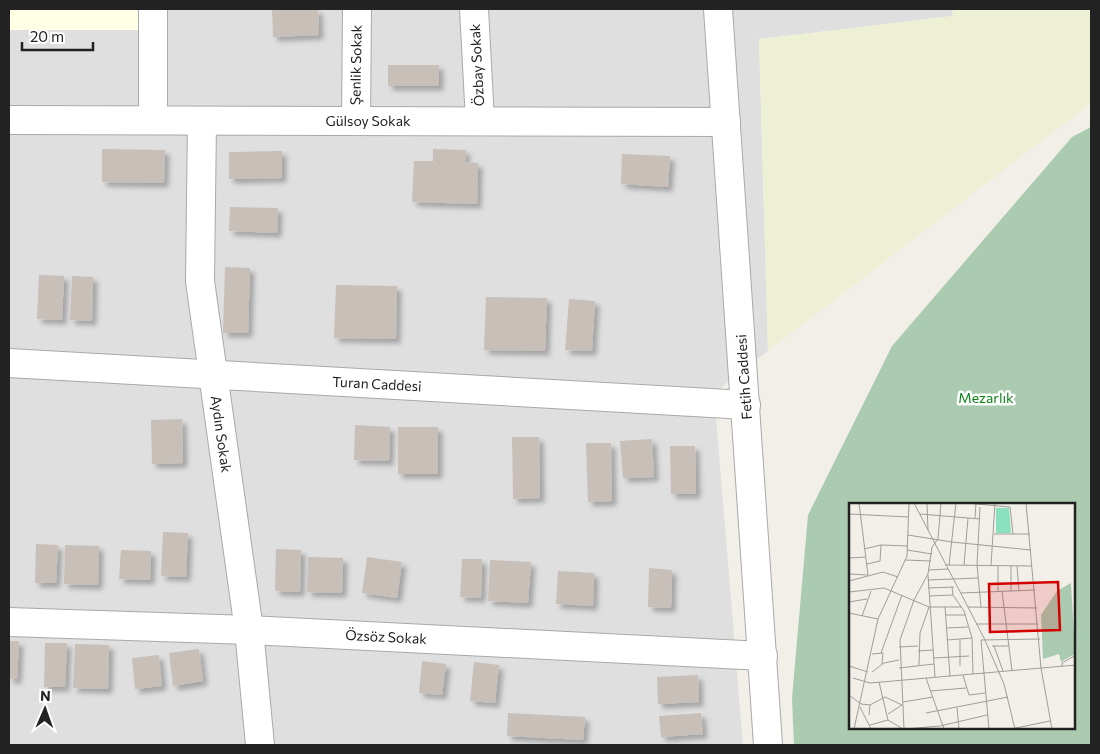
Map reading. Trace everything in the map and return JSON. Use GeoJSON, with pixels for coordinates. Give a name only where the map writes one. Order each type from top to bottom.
{"type":"FeatureCollection","features":[{"type":"Feature","properties":{"kind":"street"},"geometry":{"type":"LineString","coordinates":[[153,9],[153,120]]}},
{"type":"Feature","properties":{"kind":"street","name":"Şenlik Sokak"},"geometry":{"type":"LineString","coordinates":[[356,121],[357,9]]}},
{"type":"Feature","properties":{"kind":"street","name":"Özbay Sokak"},"geometry":{"type":"LineString","coordinates":[[474,9],[480,121]]}},
{"type":"Feature","properties":{"kind":"street","name":"Fetih Caddesi"},"geometry":{"type":"LineString","coordinates":[[718,9],[768,745]]}},
{"type":"Feature","properties":{"kind":"street","name":"Gülsoy Sokak"},"geometry":{"type":"LineString","coordinates":[[9,120],[726,122]]}},
{"type":"Feature","properties":{"kind":"street","name":"Aydın Sokak"},"geometry":{"type":"LineString","coordinates":[[202,121],[200,282],[249,630],[260,745]]}},
{"type":"Feature","properties":{"kind":"street","name":"Turan Caddesi"},"geometry":{"type":"LineString","coordinates":[[9,363],[746,405]]}},
{"type":"Feature","properties":{"kind":"street","name":"Özsöz Sokak"},"geometry":{"type":"LineString","coordinates":[[9,622],[249,630],[763,656]]}},
{"type":"Feature","properties":{"kind":"shaded area"},"geometry":{"type":"Polygon","coordinates":[[[9,9],[952,9],[953,16],[759,39],[768,351],[714,393],[743,745],[9,745],[9,9]]]}},
{"type":"Feature","properties":{"kind":"shaded area"},"geometry":{"type":"Polygon","coordinates":[[[9,9],[142,9],[141,30],[9,30],[9,9]]]}},
{"type":"Feature","properties":{"kind":"shaded area"},"geometry":{"type":"Polygon","coordinates":[[[952,9],[1091,9],[1091,103],[768,351],[759,39],[953,16],[952,9]]]}},
{"type":"Feature","properties":{"kind":"green space","name":"Mezarlık"},"geometry":{"type":"Polygon","coordinates":[[[1091,127],[1091,745],[794,745],[792,698],[808,515],[892,346],[1072,137],[1091,127]]]}},
{"type":"Feature","properties":{"kind":"building"},"geometry":{"type":"Polygon","coordinates":[[[318,9],[319,35],[273,37],[272,10],[318,9]]]}},
{"type":"Feature","properties":{"kind":"building"},"geometry":{"type":"Polygon","coordinates":[[[388,65],[439,65],[439,86],[388,86],[388,65]]]}},
{"type":"Feature","properties":{"kind":"building"},"geometry":{"type":"Polygon","coordinates":[[[102,149],[165,150],[164,183],[102,182],[102,149]]]}},
{"type":"Feature","properties":{"kind":"building"},"geometry":{"type":"Polygon","coordinates":[[[433,149],[466,150],[465,162],[478,163],[477,204],[412,202],[414,161],[433,161],[433,149]]]}},
{"type":"Feature","properties":{"kind":"building"},"geometry":{"type":"Polygon","coordinates":[[[282,151],[282,178],[229,179],[229,152],[282,151]]]}},
{"type":"Feature","properties":{"kind":"building"},"geometry":{"type":"Polygon","coordinates":[[[622,154],[670,156],[668,187],[621,184],[622,154]]]}},
{"type":"Feature","properties":{"kind":"building"},"geometry":{"type":"Polygon","coordinates":[[[230,207],[278,208],[277,233],[229,231],[230,207]]]}},
{"type":"Feature","properties":{"kind":"building"},"geometry":{"type":"Polygon","coordinates":[[[225,267],[250,268],[248,333],[223,333],[225,267]]]}},
{"type":"Feature","properties":{"kind":"building"},"geometry":{"type":"Polygon","coordinates":[[[39,275],[64,276],[62,320],[37,319],[39,275]]]}},
{"type":"Feature","properties":{"kind":"building"},"geometry":{"type":"Polygon","coordinates":[[[72,276],[93,277],[92,321],[70,320],[72,276]]]}},
{"type":"Feature","properties":{"kind":"building"},"geometry":{"type":"Polygon","coordinates":[[[336,285],[397,286],[396,339],[334,338],[336,285]]]}},
{"type":"Feature","properties":{"kind":"building"},"geometry":{"type":"Polygon","coordinates":[[[486,297],[547,298],[545,351],[484,350],[486,297]]]}},
{"type":"Feature","properties":{"kind":"building"},"geometry":{"type":"Polygon","coordinates":[[[569,299],[595,301],[592,351],[565,350],[569,299]]]}},
{"type":"Feature","properties":{"kind":"building"},"geometry":{"type":"Polygon","coordinates":[[[182,419],[183,463],[152,464],[151,420],[182,419]]]}},
{"type":"Feature","properties":{"kind":"building"},"geometry":{"type":"Polygon","coordinates":[[[355,425],[390,427],[389,461],[354,460],[355,425]]]}},
{"type":"Feature","properties":{"kind":"building"},"geometry":{"type":"Polygon","coordinates":[[[398,427],[438,427],[438,474],[398,474],[398,427]]]}},
{"type":"Feature","properties":{"kind":"building"},"geometry":{"type":"Polygon","coordinates":[[[512,437],[539,437],[540,498],[513,499],[512,437]]]}},
{"type":"Feature","properties":{"kind":"building"},"geometry":{"type":"Polygon","coordinates":[[[652,439],[654,477],[623,478],[620,441],[652,439]]]}},
{"type":"Feature","properties":{"kind":"building"},"geometry":{"type":"Polygon","coordinates":[[[586,443],[611,443],[612,501],[588,502],[586,443]]]}},
{"type":"Feature","properties":{"kind":"building"},"geometry":{"type":"Polygon","coordinates":[[[670,446],[695,446],[696,494],[671,494],[670,446]]]}},
{"type":"Feature","properties":{"kind":"building"},"geometry":{"type":"Polygon","coordinates":[[[163,532],[188,533],[186,577],[161,576],[163,532]]]}},
{"type":"Feature","properties":{"kind":"building"},"geometry":{"type":"Polygon","coordinates":[[[36,544],[58,545],[56,583],[35,583],[36,544]]]}},
{"type":"Feature","properties":{"kind":"building"},"geometry":{"type":"Polygon","coordinates":[[[65,545],[99,546],[98,585],[64,584],[65,545]]]}},
{"type":"Feature","properties":{"kind":"building"},"geometry":{"type":"Polygon","coordinates":[[[276,549],[301,550],[300,592],[275,591],[276,549]]]}},
{"type":"Feature","properties":{"kind":"building"},"geometry":{"type":"Polygon","coordinates":[[[121,550],[151,551],[150,580],[119,579],[121,550]]]}},
{"type":"Feature","properties":{"kind":"building"},"geometry":{"type":"Polygon","coordinates":[[[308,557],[343,558],[342,593],[307,592],[308,557]]]}},
{"type":"Feature","properties":{"kind":"building"},"geometry":{"type":"Polygon","coordinates":[[[367,557],[402,562],[397,598],[362,593],[367,557]]]}},
{"type":"Feature","properties":{"kind":"building"},"geometry":{"type":"Polygon","coordinates":[[[462,559],[482,559],[481,598],[460,597],[462,559]]]}},
{"type":"Feature","properties":{"kind":"building"},"geometry":{"type":"Polygon","coordinates":[[[490,560],[531,562],[528,603],[488,601],[490,560]]]}},
{"type":"Feature","properties":{"kind":"building"},"geometry":{"type":"Polygon","coordinates":[[[649,568],[672,570],[671,608],[648,607],[649,568]]]}},
{"type":"Feature","properties":{"kind":"building"},"geometry":{"type":"Polygon","coordinates":[[[558,571],[594,573],[593,606],[556,604],[558,571]]]}},
{"type":"Feature","properties":{"kind":"building"},"geometry":{"type":"Polygon","coordinates":[[[9,641],[19,641],[17,679],[9,679],[9,641]]]}},
{"type":"Feature","properties":{"kind":"building"},"geometry":{"type":"Polygon","coordinates":[[[45,643],[67,643],[65,687],[44,687],[45,643]]]}},
{"type":"Feature","properties":{"kind":"building"},"geometry":{"type":"Polygon","coordinates":[[[75,644],[109,645],[108,689],[73,688],[75,644]]]}},
{"type":"Feature","properties":{"kind":"building"},"geometry":{"type":"Polygon","coordinates":[[[199,649],[203,681],[173,686],[169,653],[199,649]]]}},
{"type":"Feature","properties":{"kind":"building"},"geometry":{"type":"Polygon","coordinates":[[[159,655],[162,686],[135,689],[132,658],[159,655]]]}},
{"type":"Feature","properties":{"kind":"building"},"geometry":{"type":"Polygon","coordinates":[[[422,661],[446,664],[442,695],[419,693],[422,661]]]}},
{"type":"Feature","properties":{"kind":"building"},"geometry":{"type":"Polygon","coordinates":[[[474,662],[499,665],[495,703],[470,701],[474,662]]]}},
{"type":"Feature","properties":{"kind":"building"},"geometry":{"type":"Polygon","coordinates":[[[698,675],[699,702],[658,704],[657,677],[698,675]]]}},
{"type":"Feature","properties":{"kind":"building"},"geometry":{"type":"Polygon","coordinates":[[[508,713],[585,717],[583,740],[507,736],[508,713]]]}},
{"type":"Feature","properties":{"kind":"building"},"geometry":{"type":"Polygon","coordinates":[[[701,713],[703,734],[661,737],[659,716],[701,713]]]}}]}
